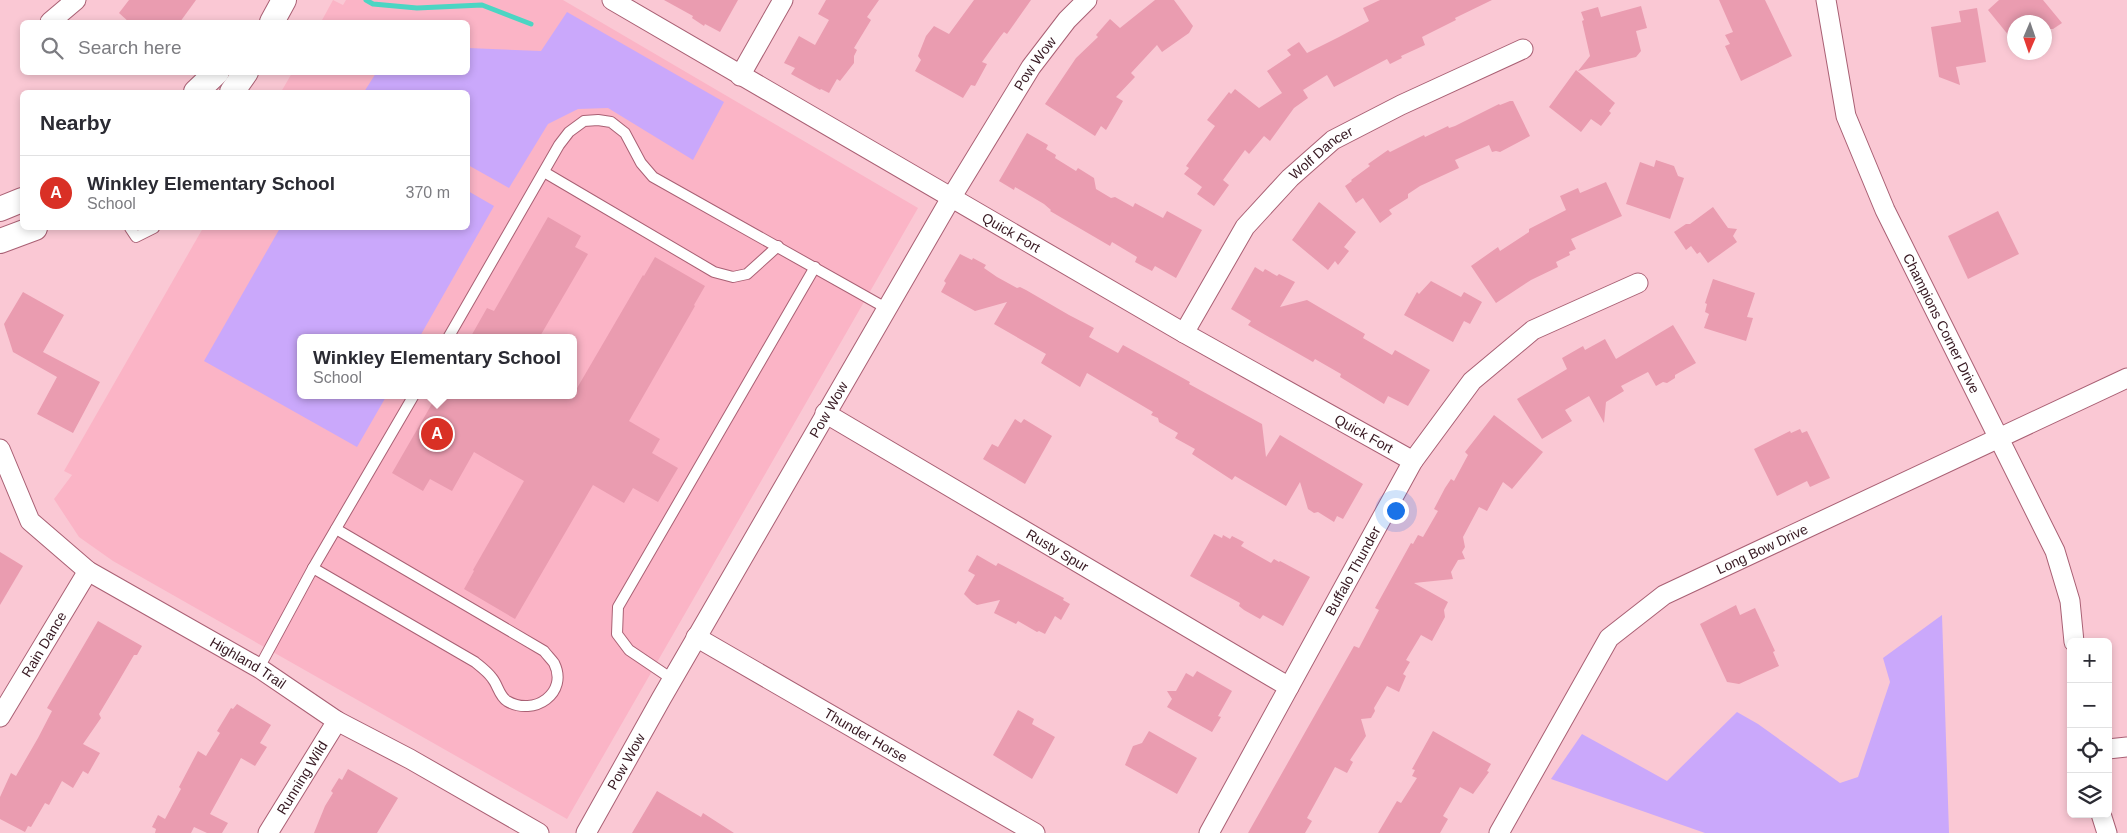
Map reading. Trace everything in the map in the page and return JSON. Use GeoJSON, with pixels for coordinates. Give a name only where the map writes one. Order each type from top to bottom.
{"type":"FeatureCollection","features":[{"type":"Feature","properties":{"kind":"street"},"geometry":{"type":"LineString","coordinates":[[52,20],[76,0]]}},
{"type":"Feature","properties":{"kind":"street","name":"Quick Fort"},"geometry":{"type":"LineString","coordinates":[[612,0],[1184,333],[1413,461]]}},
{"type":"Feature","properties":{"kind":"street"},"geometry":{"type":"LineString","coordinates":[[740,76],[783,0]]}},
{"type":"Feature","properties":{"kind":"street","name":"Pow Wow"},"geometry":{"type":"LineString","coordinates":[[586,833],[696,637],[951,198],[1031,67],[1067,20],[1087,0]]}},
{"type":"Feature","properties":{"kind":"street","name":"Champions Corner Drive"},"geometry":{"type":"LineString","coordinates":[[1826,0],[1846,116],[1885,210],[2055,551],[2070,600],[2074,638]]}},
{"type":"Feature","properties":{"kind":"street","name":"Wolf Dancer"},"geometry":{"type":"LineString","coordinates":[[1184,333],[1245,227],[1290,178],[1333,140],[1401,105],[1523,49]]}},
{"type":"Feature","properties":{"kind":"street"},"geometry":{"type":"LineString","coordinates":[[198,90],[214,75]]}},
{"type":"Feature","properties":{"kind":"street"},"geometry":{"type":"LineString","coordinates":[[233,90],[244,75]]}},
{"type":"Feature","properties":{"kind":"street"},"geometry":{"type":"LineString","coordinates":[[0,209],[20,201]]}},
{"type":"Feature","properties":{"kind":"street"},"geometry":{"type":"LineString","coordinates":[[0,241],[30,230]]}},
{"type":"Feature","properties":{"kind":"street","name":"Buffalo Thunder"},"geometry":{"type":"LineString","coordinates":[[1209,833],[1413,461],[1472,381],[1533,330],[1638,283]]}},
{"type":"Feature","properties":{"kind":"street","name":"Long Bow Drive"},"geometry":{"type":"LineString","coordinates":[[1499,833],[1609,638],[1664,595],[2127,378]]}},
{"type":"Feature","properties":{"kind":"street","name":"Rusty Spur"},"geometry":{"type":"LineString","coordinates":[[825,413],[1289,687]]}},
{"type":"Feature","properties":{"kind":"street","name":"Highland Trail"},"geometry":{"type":"LineString","coordinates":[[0,449],[30,521],[88,571],[260,668],[337,721],[410,759],[539,833]]}},
{"type":"Feature","properties":{"kind":"street","name":"Rain Dance"},"geometry":{"type":"LineString","coordinates":[[0,717],[88,571]]}},
{"type":"Feature","properties":{"kind":"street","name":"Thunder Horse"},"geometry":{"type":"LineString","coordinates":[[696,637],[1034,833]]}},
{"type":"Feature","properties":{"kind":"street","name":"Running Wild"},"geometry":{"type":"LineString","coordinates":[[268,833],[337,721]]}},
{"type":"Feature","properties":{"kind":"street"},"geometry":{"type":"LineString","coordinates":[[2112,749],[2127,747]]}},
{"type":"Feature","properties":{"kind":"street"},"geometry":{"type":"LineString","coordinates":[[2102,818],[2106,833]]}},
{"type":"Feature","properties":{"kind":"lane"},"geometry":{"type":"LineString","coordinates":[[450,334],[559,145],[569,132],[584,121],[598,120],[611,122],[625,133],[640,163],[653,177],[886,308]]}},
{"type":"Feature","properties":{"kind":"lane"},"geometry":{"type":"LineString","coordinates":[[544,172],[714,272],[733,277],[748,274],[778,246]]}},
{"type":"Feature","properties":{"kind":"lane"},"geometry":{"type":"LineString","coordinates":[[131,230],[136,237],[150,230]]}},
{"type":"Feature","properties":{"kind":"lane"},"geometry":{"type":"LineString","coordinates":[[672,679],[630,650],[617,634],[618,607],[814,267]]}},
{"type":"Feature","properties":{"kind":"lane"},"geometry":{"type":"LineString","coordinates":[[260,668],[313,568],[412,399]]}},
{"type":"Feature","properties":{"kind":"lane"},"geometry":{"type":"LineString","coordinates":[[313,568],[475,662],[492,678],[502,696],[508,701],[525,707],[536,706],[548,700],[554,690],[557,676],[554,664],[544,651],[336,528]]}},
{"type":"Feature","properties":{"kind":"shaded area"},"geometry":{"type":"Polygon","coordinates":[[[333,0],[343,5],[346,0],[563,0],[918,208],[567,819],[113,561],[79,537],[54,499],[72,475],[64,471],[202,230],[470,230],[470,90],[282,90],[291,75],[470,75],[470,20],[322,20],[333,0]]]}},
{"type":"Feature","properties":{"kind":"shaded area"},"geometry":{"type":"Polygon","coordinates":[[[567,12],[724,102],[693,160],[608,108],[578,109],[548,124],[509,188],[470,166],[470,90],[365,90],[375,75],[470,75],[470,48],[541,51],[567,12]]]}},
{"type":"Feature","properties":{"kind":"shaded area"},"geometry":{"type":"Polygon","coordinates":[[[470,192],[494,206],[421,334],[297,334],[297,399],[385,399],[357,447],[204,361],[279,230],[470,230],[470,192]]]}},
{"type":"Feature","properties":{"kind":"shaded area"},"geometry":{"type":"Polygon","coordinates":[[[1942,615],[1949,833],[1705,833],[1551,779],[1582,734],[1667,781],[1737,712],[1758,724],[1840,783],[1858,777],[1890,682],[1883,658],[1942,615]]]}},
{"type":"Feature","properties":{"kind":"building"},"geometry":{"type":"Polygon","coordinates":[[[129,0],[196,0],[181,20],[127,20],[119,13],[129,0]]]}},
{"type":"Feature","properties":{"kind":"building"},"geometry":{"type":"Polygon","coordinates":[[[664,0],[738,0],[720,32],[705,24],[704,26],[692,18],[693,16],[664,0]]]}},
{"type":"Feature","properties":{"kind":"building"},"geometry":{"type":"Polygon","coordinates":[[[826,0],[879,0],[867,17],[871,20],[854,48],[857,50],[854,56],[854,63],[840,81],[837,79],[829,93],[791,74],[795,68],[784,63],[799,36],[815,45],[829,20],[818,14],[826,0]]]}},
{"type":"Feature","properties":{"kind":"building"},"geometry":{"type":"Polygon","coordinates":[[[974,0],[1031,0],[1007,34],[1004,32],[982,62],[987,64],[975,86],[971,85],[963,98],[915,71],[921,60],[918,56],[926,36],[934,26],[949,34],[974,0]]]}},
{"type":"Feature","properties":{"kind":"building"},"geometry":{"type":"Polygon","coordinates":[[[1155,0],[1174,0],[1193,26],[1189,33],[1162,52],[1157,45],[1131,73],[1135,77],[1116,97],[1123,101],[1106,130],[1101,126],[1095,136],[1045,104],[1076,58],[1098,37],[1096,35],[1110,19],[1120,28],[1155,0]]]}},
{"type":"Feature","properties":{"kind":"building"},"geometry":{"type":"Polygon","coordinates":[[[1380,0],[1492,0],[1422,37],[1425,45],[1401,56],[1402,58],[1390,64],[1387,59],[1334,87],[1327,75],[1303,90],[1308,98],[1294,108],[1270,141],[1264,136],[1249,154],[1245,150],[1223,180],[1229,185],[1214,206],[1197,194],[1202,187],[1184,174],[1189,168],[1186,166],[1215,126],[1207,120],[1229,92],[1231,94],[1235,89],[1259,108],[1282,93],[1267,71],[1291,55],[1287,50],[1299,42],[1307,53],[1369,21],[1363,8],[1380,0]]]}},
{"type":"Feature","properties":{"kind":"building"},"geometry":{"type":"Polygon","coordinates":[[[1719,0],[1765,0],[1792,56],[1741,81],[1725,46],[1730,44],[1725,35],[1733,32],[1719,0]]]}},
{"type":"Feature","properties":{"kind":"building"},"geometry":{"type":"Polygon","coordinates":[[[1999,0],[2043,0],[2062,23],[2052,29],[2052,15],[2007,15],[2007,33],[1988,10],[1999,0]]]}},
{"type":"Feature","properties":{"kind":"building"},"geometry":{"type":"Polygon","coordinates":[[[1641,6],[1647,28],[1636,31],[1641,51],[1636,57],[1578,71],[1590,56],[1581,12],[1598,7],[1601,17],[1641,6]]]}},
{"type":"Feature","properties":{"kind":"building"},"geometry":{"type":"Polygon","coordinates":[[[1977,8],[1986,62],[1956,67],[1960,85],[1939,77],[1931,27],[1961,22],[1959,11],[1977,8]]]}},
{"type":"Feature","properties":{"kind":"building"},"geometry":{"type":"Polygon","coordinates":[[[1576,70],[1615,103],[1609,111],[1611,113],[1601,126],[1591,119],[1581,132],[1549,107],[1576,70]]]}},
{"type":"Feature","properties":{"kind":"building"},"geometry":{"type":"Polygon","coordinates":[[[1513,101],[1530,136],[1500,152],[1492,152],[1489,145],[1455,160],[1459,168],[1420,186],[1408,194],[1408,198],[1389,210],[1392,214],[1380,223],[1363,198],[1356,203],[1345,186],[1370,166],[1368,164],[1388,150],[1390,152],[1424,135],[1425,137],[1448,126],[1449,128],[1455,126],[1499,104],[1513,101]]]}},
{"type":"Feature","properties":{"kind":"building"},"geometry":{"type":"Polygon","coordinates":[[[1027,133],[1048,145],[1046,149],[1056,155],[1055,158],[1076,171],[1078,168],[1094,178],[1096,189],[1111,198],[1115,197],[1133,207],[1135,203],[1163,218],[1167,211],[1202,230],[1176,278],[1155,266],[1152,271],[1135,262],[1137,257],[1112,242],[1110,246],[1050,211],[1044,204],[1015,187],[1014,190],[999,181],[1027,133]]]}},
{"type":"Feature","properties":{"kind":"building"},"geometry":{"type":"Polygon","coordinates":[[[1656,160],[1674,166],[1678,176],[1684,178],[1670,219],[1626,204],[1640,162],[1654,167],[1656,160]]]}},
{"type":"Feature","properties":{"kind":"building"},"geometry":{"type":"Polygon","coordinates":[[[1606,182],[1622,216],[1571,239],[1576,249],[1569,252],[1570,255],[1556,262],[1558,267],[1531,280],[1496,303],[1471,266],[1498,247],[1500,251],[1529,232],[1529,229],[1566,210],[1560,196],[1578,188],[1580,193],[1606,182]]]}},
{"type":"Feature","properties":{"kind":"building"},"geometry":{"type":"Polygon","coordinates":[[[1319,202],[1356,232],[1344,247],[1349,251],[1338,265],[1335,261],[1328,270],[1292,240],[1319,202]]]}},
{"type":"Feature","properties":{"kind":"building"},"geometry":{"type":"Polygon","coordinates":[[[1713,207],[1728,228],[1737,229],[1733,236],[1737,242],[1708,263],[1700,252],[1697,254],[1691,246],[1686,250],[1674,232],[1686,224],[1690,224],[1713,207]]]}},
{"type":"Feature","properties":{"kind":"building"},"geometry":{"type":"Polygon","coordinates":[[[1998,211],[2019,254],[1968,279],[1948,236],[1998,211]]]}},
{"type":"Feature","properties":{"kind":"building"},"geometry":{"type":"Polygon","coordinates":[[[548,217],[581,236],[575,247],[588,254],[541,334],[472,334],[487,308],[494,311],[548,217]]]}},
{"type":"Feature","properties":{"kind":"building"},"geometry":{"type":"Polygon","coordinates":[[[960,254],[986,265],[984,268],[997,277],[1017,288],[1020,287],[1026,290],[1094,328],[1089,337],[1118,353],[1123,345],[1262,424],[1266,457],[1280,435],[1363,484],[1343,519],[1337,516],[1334,522],[1318,512],[1314,513],[1308,509],[1300,482],[1286,506],[1235,476],[1232,480],[1192,454],[1195,449],[1175,438],[1178,433],[1159,422],[1158,418],[1151,415],[1153,412],[1087,373],[1080,387],[1041,363],[1046,354],[994,324],[1007,302],[975,311],[941,292],[946,283],[944,281],[960,254]]]}},
{"type":"Feature","properties":{"kind":"building"},"geometry":{"type":"Polygon","coordinates":[[[655,257],[705,286],[629,421],[660,439],[652,453],[678,468],[658,502],[633,488],[624,503],[593,485],[515,619],[464,589],[524,481],[474,452],[452,491],[430,479],[423,491],[392,473],[435,399],[577,399],[577,388],[655,257]]]}},
{"type":"Feature","properties":{"kind":"building"},"geometry":{"type":"Polygon","coordinates":[[[1255,267],[1263,272],[1265,269],[1277,276],[1279,274],[1295,282],[1280,307],[1307,300],[1365,334],[1363,338],[1392,355],[1395,350],[1430,370],[1408,406],[1388,396],[1384,404],[1340,377],[1341,374],[1315,359],[1313,362],[1248,325],[1251,321],[1231,309],[1255,267]]]}},
{"type":"Feature","properties":{"kind":"building"},"geometry":{"type":"Polygon","coordinates":[[[1713,279],[1755,293],[1747,317],[1753,318],[1746,341],[1704,328],[1709,314],[1705,312],[1707,304],[1705,303],[1713,279]]]}},
{"type":"Feature","properties":{"kind":"building"},"geometry":{"type":"Polygon","coordinates":[[[1431,281],[1461,297],[1464,292],[1482,302],[1470,324],[1464,321],[1453,342],[1404,315],[1417,292],[1419,294],[1431,281]]]}},
{"type":"Feature","properties":{"kind":"building"},"geometry":{"type":"Polygon","coordinates":[[[23,292],[64,315],[43,352],[100,382],[73,433],[37,414],[57,377],[13,352],[4,324],[23,292]]]}},
{"type":"Feature","properties":{"kind":"building"},"geometry":{"type":"Polygon","coordinates":[[[1673,325],[1696,363],[1675,375],[1675,378],[1667,383],[1663,382],[1656,386],[1648,372],[1621,386],[1624,391],[1606,402],[1604,423],[1589,396],[1565,410],[1572,421],[1542,439],[1517,399],[1567,369],[1562,358],[1583,346],[1585,350],[1605,339],[1616,359],[1673,325]]]}},
{"type":"Feature","properties":{"kind":"building"},"geometry":{"type":"Polygon","coordinates":[[[1494,415],[1543,452],[1512,489],[1503,482],[1487,511],[1479,507],[1463,537],[1465,547],[1462,552],[1465,559],[1458,560],[1451,572],[1453,579],[1414,583],[1448,602],[1444,610],[1445,617],[1432,641],[1421,635],[1406,660],[1410,662],[1403,674],[1406,676],[1399,692],[1387,686],[1374,708],[1375,711],[1371,718],[1361,719],[1366,736],[1350,760],[1353,762],[1347,773],[1335,767],[1307,818],[1312,821],[1305,833],[1248,833],[1354,646],[1359,648],[1379,610],[1375,608],[1411,543],[1413,544],[1418,535],[1423,537],[1438,511],[1434,509],[1445,488],[1451,479],[1454,481],[1468,455],[1465,452],[1494,415]]]}},
{"type":"Feature","properties":{"kind":"building"},"geometry":{"type":"Polygon","coordinates":[[[1015,419],[1021,423],[1024,419],[1052,436],[1025,484],[983,459],[992,444],[998,447],[1015,419]]]}},
{"type":"Feature","properties":{"kind":"building"},"geometry":{"type":"Polygon","coordinates":[[[1800,429],[1802,433],[1807,431],[1830,478],[1810,487],[1807,481],[1777,496],[1754,449],[1790,431],[1791,433],[1800,429]]]}},
{"type":"Feature","properties":{"kind":"building"},"geometry":{"type":"Polygon","coordinates":[[[1214,534],[1222,538],[1223,535],[1230,539],[1232,536],[1244,542],[1241,546],[1271,563],[1274,559],[1280,561],[1310,577],[1283,626],[1263,615],[1260,619],[1239,606],[1240,603],[1190,576],[1214,534]]]}},
{"type":"Feature","properties":{"kind":"building"},"geometry":{"type":"Polygon","coordinates":[[[0,552],[23,566],[0,605],[0,552]]]}},
{"type":"Feature","properties":{"kind":"building"},"geometry":{"type":"Polygon","coordinates":[[[977,555],[996,566],[998,563],[1064,598],[1063,600],[1070,604],[1061,620],[1055,616],[1045,634],[1037,632],[1018,621],[1016,624],[994,613],[1000,600],[977,605],[972,602],[964,594],[975,575],[968,571],[977,555]]]}},
{"type":"Feature","properties":{"kind":"building"},"geometry":{"type":"Polygon","coordinates":[[[1736,605],[1740,615],[1755,608],[1775,651],[1773,652],[1779,666],[1739,684],[1727,682],[1700,624],[1736,605]]]}},
{"type":"Feature","properties":{"kind":"building"},"geometry":{"type":"Polygon","coordinates":[[[98,621],[142,646],[137,655],[134,655],[99,714],[101,718],[83,744],[100,753],[88,774],[83,771],[73,788],[62,781],[49,805],[45,803],[31,827],[28,826],[25,832],[0,819],[0,797],[11,773],[16,776],[38,738],[52,711],[47,708],[98,621]]]}},
{"type":"Feature","properties":{"kind":"building"},"geometry":{"type":"Polygon","coordinates":[[[1197,671],[1232,691],[1218,716],[1221,717],[1212,732],[1167,707],[1172,699],[1167,691],[1176,691],[1186,673],[1193,677],[1197,671]]]}},
{"type":"Feature","properties":{"kind":"building"},"geometry":{"type":"Polygon","coordinates":[[[237,704],[271,725],[260,743],[267,747],[255,766],[241,758],[210,814],[228,823],[222,833],[207,833],[194,827],[191,833],[155,833],[156,829],[152,827],[158,815],[165,819],[198,751],[206,756],[220,733],[217,731],[231,708],[233,709],[237,704]]]}},
{"type":"Feature","properties":{"kind":"building"},"geometry":{"type":"Polygon","coordinates":[[[1018,710],[1034,719],[1032,724],[1055,737],[1032,779],[993,755],[1018,710]]]}},
{"type":"Feature","properties":{"kind":"building"},"geometry":{"type":"Polygon","coordinates":[[[1149,731],[1197,758],[1177,794],[1125,765],[1133,746],[1142,743],[1149,731]]]}},
{"type":"Feature","properties":{"kind":"building"},"geometry":{"type":"Polygon","coordinates":[[[1433,731],[1491,764],[1487,771],[1489,772],[1473,794],[1460,787],[1443,816],[1448,819],[1440,833],[1378,833],[1397,801],[1401,803],[1417,778],[1412,776],[1415,770],[1412,769],[1433,731]]]}},
{"type":"Feature","properties":{"kind":"building"},"geometry":{"type":"Polygon","coordinates":[[[348,769],[398,798],[377,833],[314,833],[325,806],[333,793],[331,791],[339,778],[342,780],[348,769]]]}},
{"type":"Feature","properties":{"kind":"building"},"geometry":{"type":"Polygon","coordinates":[[[657,791],[701,817],[703,813],[734,833],[632,833],[657,791]]]}},
{"type":"Feature","properties":{"kind":"waterway"},"geometry":{"type":"LineString","coordinates":[[366,0],[373,4],[417,8],[482,5],[531,24]]}},
{"type":"Feature","properties":{"kind":"place","name":"Winkley Elementary School"},"geometry":{"type":"Point","coordinates":[437,434]}}]}
